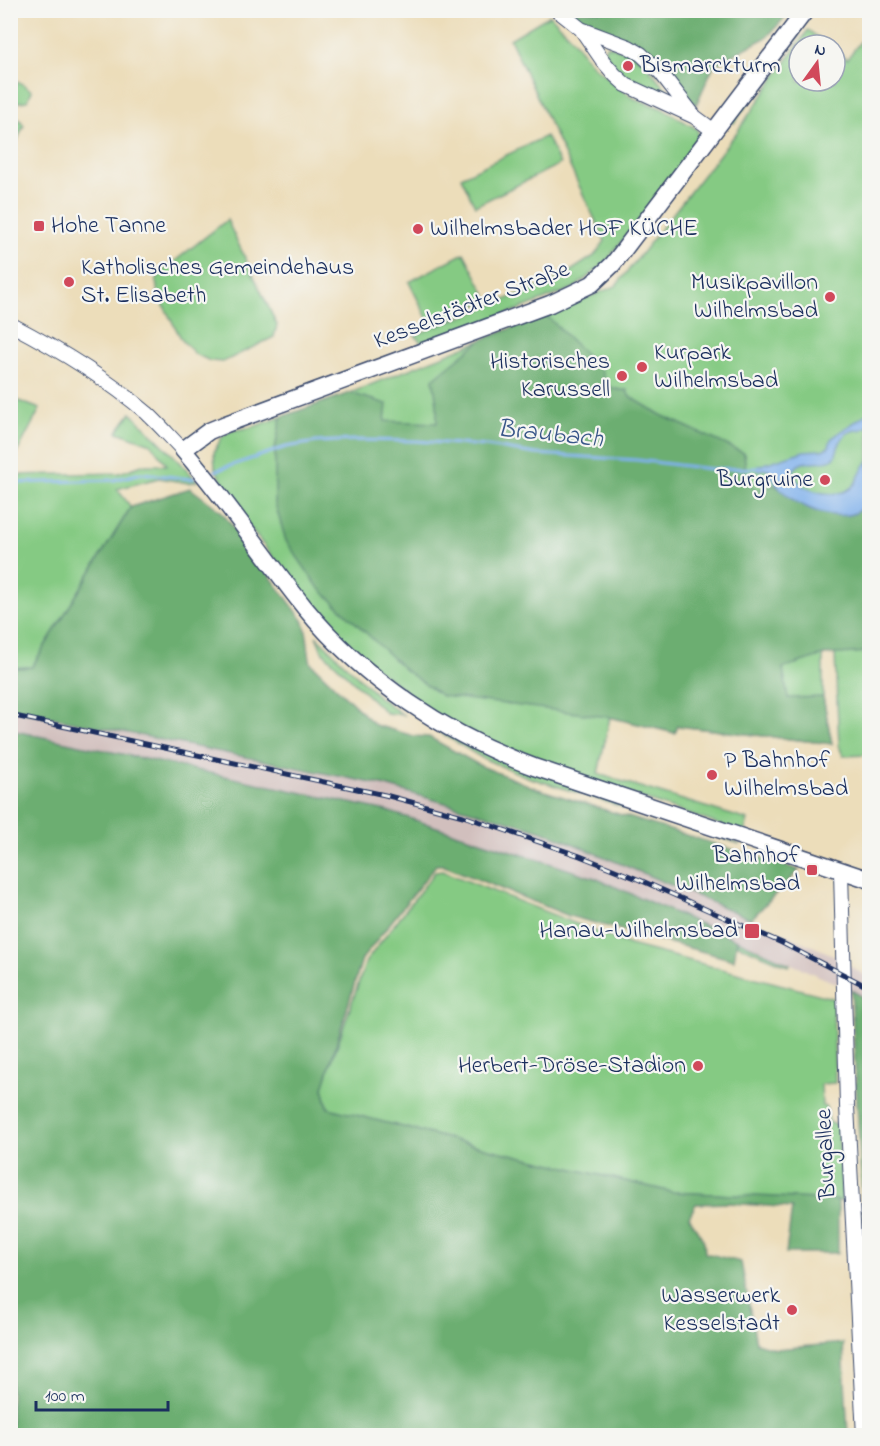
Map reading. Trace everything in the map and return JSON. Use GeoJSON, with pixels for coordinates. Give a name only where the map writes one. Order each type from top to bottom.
{"type":"FeatureCollection","features":[{"type":"Feature","properties":{"kind":"main road","name":"Kesselstädter Straße"},"geometry":{"type":"LineString","coordinates":[[183,450],[209,431],[226,424],[550,304],[592,284],[613,264],[806,10]]}},
{"type":"Feature","properties":{"kind":"main road"},"geometry":{"type":"LineString","coordinates":[[183,450],[213,485],[318,622],[373,675],[433,718],[465,737],[508,757],[870,880]]}},
{"type":"Feature","properties":{"kind":"street"},"geometry":{"type":"LineString","coordinates":[[556,10],[581,29],[629,47],[646,58],[661,73],[695,117]]}},
{"type":"Feature","properties":{"kind":"street"},"geometry":{"type":"LineString","coordinates":[[581,29],[603,61],[626,85],[695,117],[714,131]]}},
{"type":"Feature","properties":{"kind":"street"},"geometry":{"type":"LineString","coordinates":[[10,324],[59,351],[110,385],[148,414],[183,450]]}},
{"type":"Feature","properties":{"kind":"street","name":"Burgallee"},"geometry":{"type":"LineString","coordinates":[[841,871],[848,1117],[864,1436]]}},
{"type":"Feature","properties":{"kind":"shaded area"},"geometry":{"type":"Polygon","coordinates":[[[10,709],[382,785],[543,831],[831,954],[869,978],[869,1001],[851,990],[595,878],[387,811],[11,730],[10,709]]]}},
{"type":"Feature","properties":{"kind":"green space"},"geometry":{"type":"Polygon","coordinates":[[[564,11],[791,11],[767,37],[714,65],[696,105],[649,66],[564,11]]]}},
{"type":"Feature","properties":{"kind":"green space"},"geometry":{"type":"Polygon","coordinates":[[[550,15],[570,36],[592,65],[633,98],[663,109],[697,129],[700,141],[605,263],[574,288],[424,346],[415,335],[432,328],[409,282],[464,253],[488,299],[436,327],[560,278],[594,256],[605,241],[510,39],[550,15]]]}},
{"type":"Feature","properties":{"kind":"green space","name":"Kurpark Wilhelmsbad"},"geometry":{"type":"Polygon","coordinates":[[[869,30],[869,755],[843,756],[839,746],[835,654],[823,655],[823,697],[832,744],[678,726],[675,733],[610,717],[598,774],[748,820],[744,833],[508,753],[435,714],[337,638],[224,495],[225,487],[215,468],[214,452],[222,437],[230,431],[253,427],[350,393],[616,286],[737,132],[787,60],[787,93],[847,93],[847,59],[869,30]]]}},
{"type":"Feature","properties":{"kind":"green space"},"geometry":{"type":"Polygon","coordinates":[[[787,42],[787,51],[734,123],[727,122],[787,42]]]}},
{"type":"Feature","properties":{"kind":"green space"},"geometry":{"type":"Polygon","coordinates":[[[607,45],[638,56],[669,95],[664,99],[617,74],[604,50],[607,45]]]}},
{"type":"Feature","properties":{"kind":"green space"},"geometry":{"type":"Polygon","coordinates":[[[18,81],[32,91],[27,101],[11,103],[11,96],[18,81]]]}},
{"type":"Feature","properties":{"kind":"green space"},"geometry":{"type":"Polygon","coordinates":[[[19,119],[24,125],[16,143],[13,142],[11,120],[19,119]]]}},
{"type":"Feature","properties":{"kind":"green space"},"geometry":{"type":"Polygon","coordinates":[[[546,136],[560,164],[475,206],[461,177],[546,136]]]}},
{"type":"Feature","properties":{"kind":"green space"},"geometry":{"type":"Polygon","coordinates":[[[227,220],[277,325],[274,337],[223,362],[210,361],[195,354],[182,340],[158,295],[156,281],[161,272],[227,220]]]}},
{"type":"Feature","properties":{"kind":"green space","name":"Kurpark Wilhelmsbad"},"geometry":{"type":"Polygon","coordinates":[[[546,315],[602,371],[610,386],[627,390],[629,396],[661,415],[744,453],[747,479],[755,490],[775,485],[802,503],[835,515],[855,513],[869,500],[869,652],[823,655],[783,668],[788,698],[823,697],[832,744],[678,726],[675,733],[609,717],[442,696],[405,670],[318,587],[286,541],[275,504],[275,449],[281,417],[350,393],[387,404],[385,421],[437,423],[433,379],[481,340],[546,315]]]}},
{"type":"Feature","properties":{"kind":"green space"},"geometry":{"type":"Polygon","coordinates":[[[10,398],[40,409],[11,464],[10,398]]]}},
{"type":"Feature","properties":{"kind":"green space"},"geometry":{"type":"Polygon","coordinates":[[[131,413],[197,481],[188,483],[159,478],[117,489],[131,507],[32,667],[11,668],[10,475],[119,473],[142,465],[167,465],[151,444],[117,432],[131,413]]]}},
{"type":"Feature","properties":{"kind":"green space"},"geometry":{"type":"Polygon","coordinates":[[[190,488],[221,511],[303,620],[311,663],[375,725],[414,736],[429,737],[479,765],[538,789],[799,870],[751,919],[543,831],[382,785],[11,709],[11,668],[32,667],[131,507],[190,488]]]}},
{"type":"Feature","properties":{"kind":"green space"},"geometry":{"type":"Polygon","coordinates":[[[316,636],[380,698],[403,715],[386,713],[322,651],[316,636]]]}},
{"type":"Feature","properties":{"kind":"green space"},"geometry":{"type":"Polygon","coordinates":[[[434,722],[740,844],[527,777],[482,758],[426,724],[434,722]]]}},
{"type":"Feature","properties":{"kind":"green space"},"geometry":{"type":"Polygon","coordinates":[[[10,730],[387,811],[595,878],[737,940],[734,960],[569,916],[442,865],[436,865],[362,959],[323,1088],[328,1108],[672,1192],[838,1200],[838,1253],[786,1253],[792,1208],[730,1203],[696,1204],[689,1217],[704,1241],[705,1253],[741,1262],[756,1343],[776,1349],[843,1343],[848,1435],[11,1435],[10,730]]]}},
{"type":"Feature","properties":{"kind":"green space"},"geometry":{"type":"Polygon","coordinates":[[[442,871],[630,945],[833,998],[835,1083],[821,1084],[822,1106],[826,1107],[829,1122],[838,1126],[842,1201],[672,1192],[328,1108],[323,1087],[366,961],[435,872],[442,871]]]}},
{"type":"Feature","properties":{"kind":"green space"},"geometry":{"type":"Polygon","coordinates":[[[737,940],[790,964],[789,966],[736,944],[737,940]]]}},
{"type":"Feature","properties":{"kind":"green space"},"geometry":{"type":"Polygon","coordinates":[[[851,990],[869,1001],[869,1329],[851,990]]]}},
{"type":"Feature","properties":{"kind":"water"},"geometry":{"type":"Polygon","coordinates":[[[869,412],[869,425],[847,433],[839,444],[835,457],[830,460],[802,463],[793,471],[795,478],[807,488],[823,493],[839,493],[854,485],[869,461],[869,500],[855,513],[831,515],[804,506],[781,490],[773,480],[769,469],[758,470],[758,466],[804,451],[822,450],[829,447],[831,439],[869,412]]]}},
{"type":"Feature","properties":{"kind":"waterway","name":"Braubach"},"geometry":{"type":"LineString","coordinates":[[215,471],[286,447],[316,442],[356,440],[487,446],[536,454],[637,460],[711,469],[760,468]]}},
{"type":"Feature","properties":{"kind":"waterway","name":"Braubach"},"geometry":{"type":"LineString","coordinates":[[10,483],[114,480],[142,473],[194,478]]}},
{"type":"Feature","properties":{"kind":"railway"},"geometry":{"type":"LineString","coordinates":[[10,715],[385,795],[463,816],[580,856],[640,880],[782,943],[870,988]]}},
{"type":"Feature","properties":{"kind":"place","name":"Bismarckturm"},"geometry":{"type":"Point","coordinates":[628,66]}},
{"type":"Feature","properties":{"kind":"place","name":"Hohe Tanne"},"geometry":{"type":"Point","coordinates":[39,226]}},
{"type":"Feature","properties":{"kind":"place","name":"Wilhelmsbader HOF KÜCHE"},"geometry":{"type":"Point","coordinates":[418,229]}},
{"type":"Feature","properties":{"kind":"place","name":"Katholisches Gemeindehaus St. Elisabeth"},"geometry":{"type":"Point","coordinates":[69,282]}},
{"type":"Feature","properties":{"kind":"place","name":"Musikpavillon Wilhelmsbad"},"geometry":{"type":"Point","coordinates":[830,297]}},
{"type":"Feature","properties":{"kind":"place","name":"Kurpark Wilhelmsbad"},"geometry":{"type":"Point","coordinates":[642,367]}},
{"type":"Feature","properties":{"kind":"place","name":"Historisches Karussell"},"geometry":{"type":"Point","coordinates":[622,376]}},
{"type":"Feature","properties":{"kind":"place","name":"Burgruine"},"geometry":{"type":"Point","coordinates":[825,480]}},
{"type":"Feature","properties":{"kind":"place","name":"P Bahnhof Wilhelmsbad"},"geometry":{"type":"Point","coordinates":[712,775]}},
{"type":"Feature","properties":{"kind":"place","name":"Bahnhof Wilhelmsbad"},"geometry":{"type":"Point","coordinates":[812,870]}},
{"type":"Feature","properties":{"kind":"place","name":"Hanau-Wilhelmsbad"},"geometry":{"type":"Point","coordinates":[752,931]}},
{"type":"Feature","properties":{"kind":"place","name":"Herbert-Dröse-Stadion"},"geometry":{"type":"Point","coordinates":[698,1066]}},
{"type":"Feature","properties":{"kind":"place","name":"Wasserwerk Kesselstadt"},"geometry":{"type":"Point","coordinates":[792,1310]}}]}
